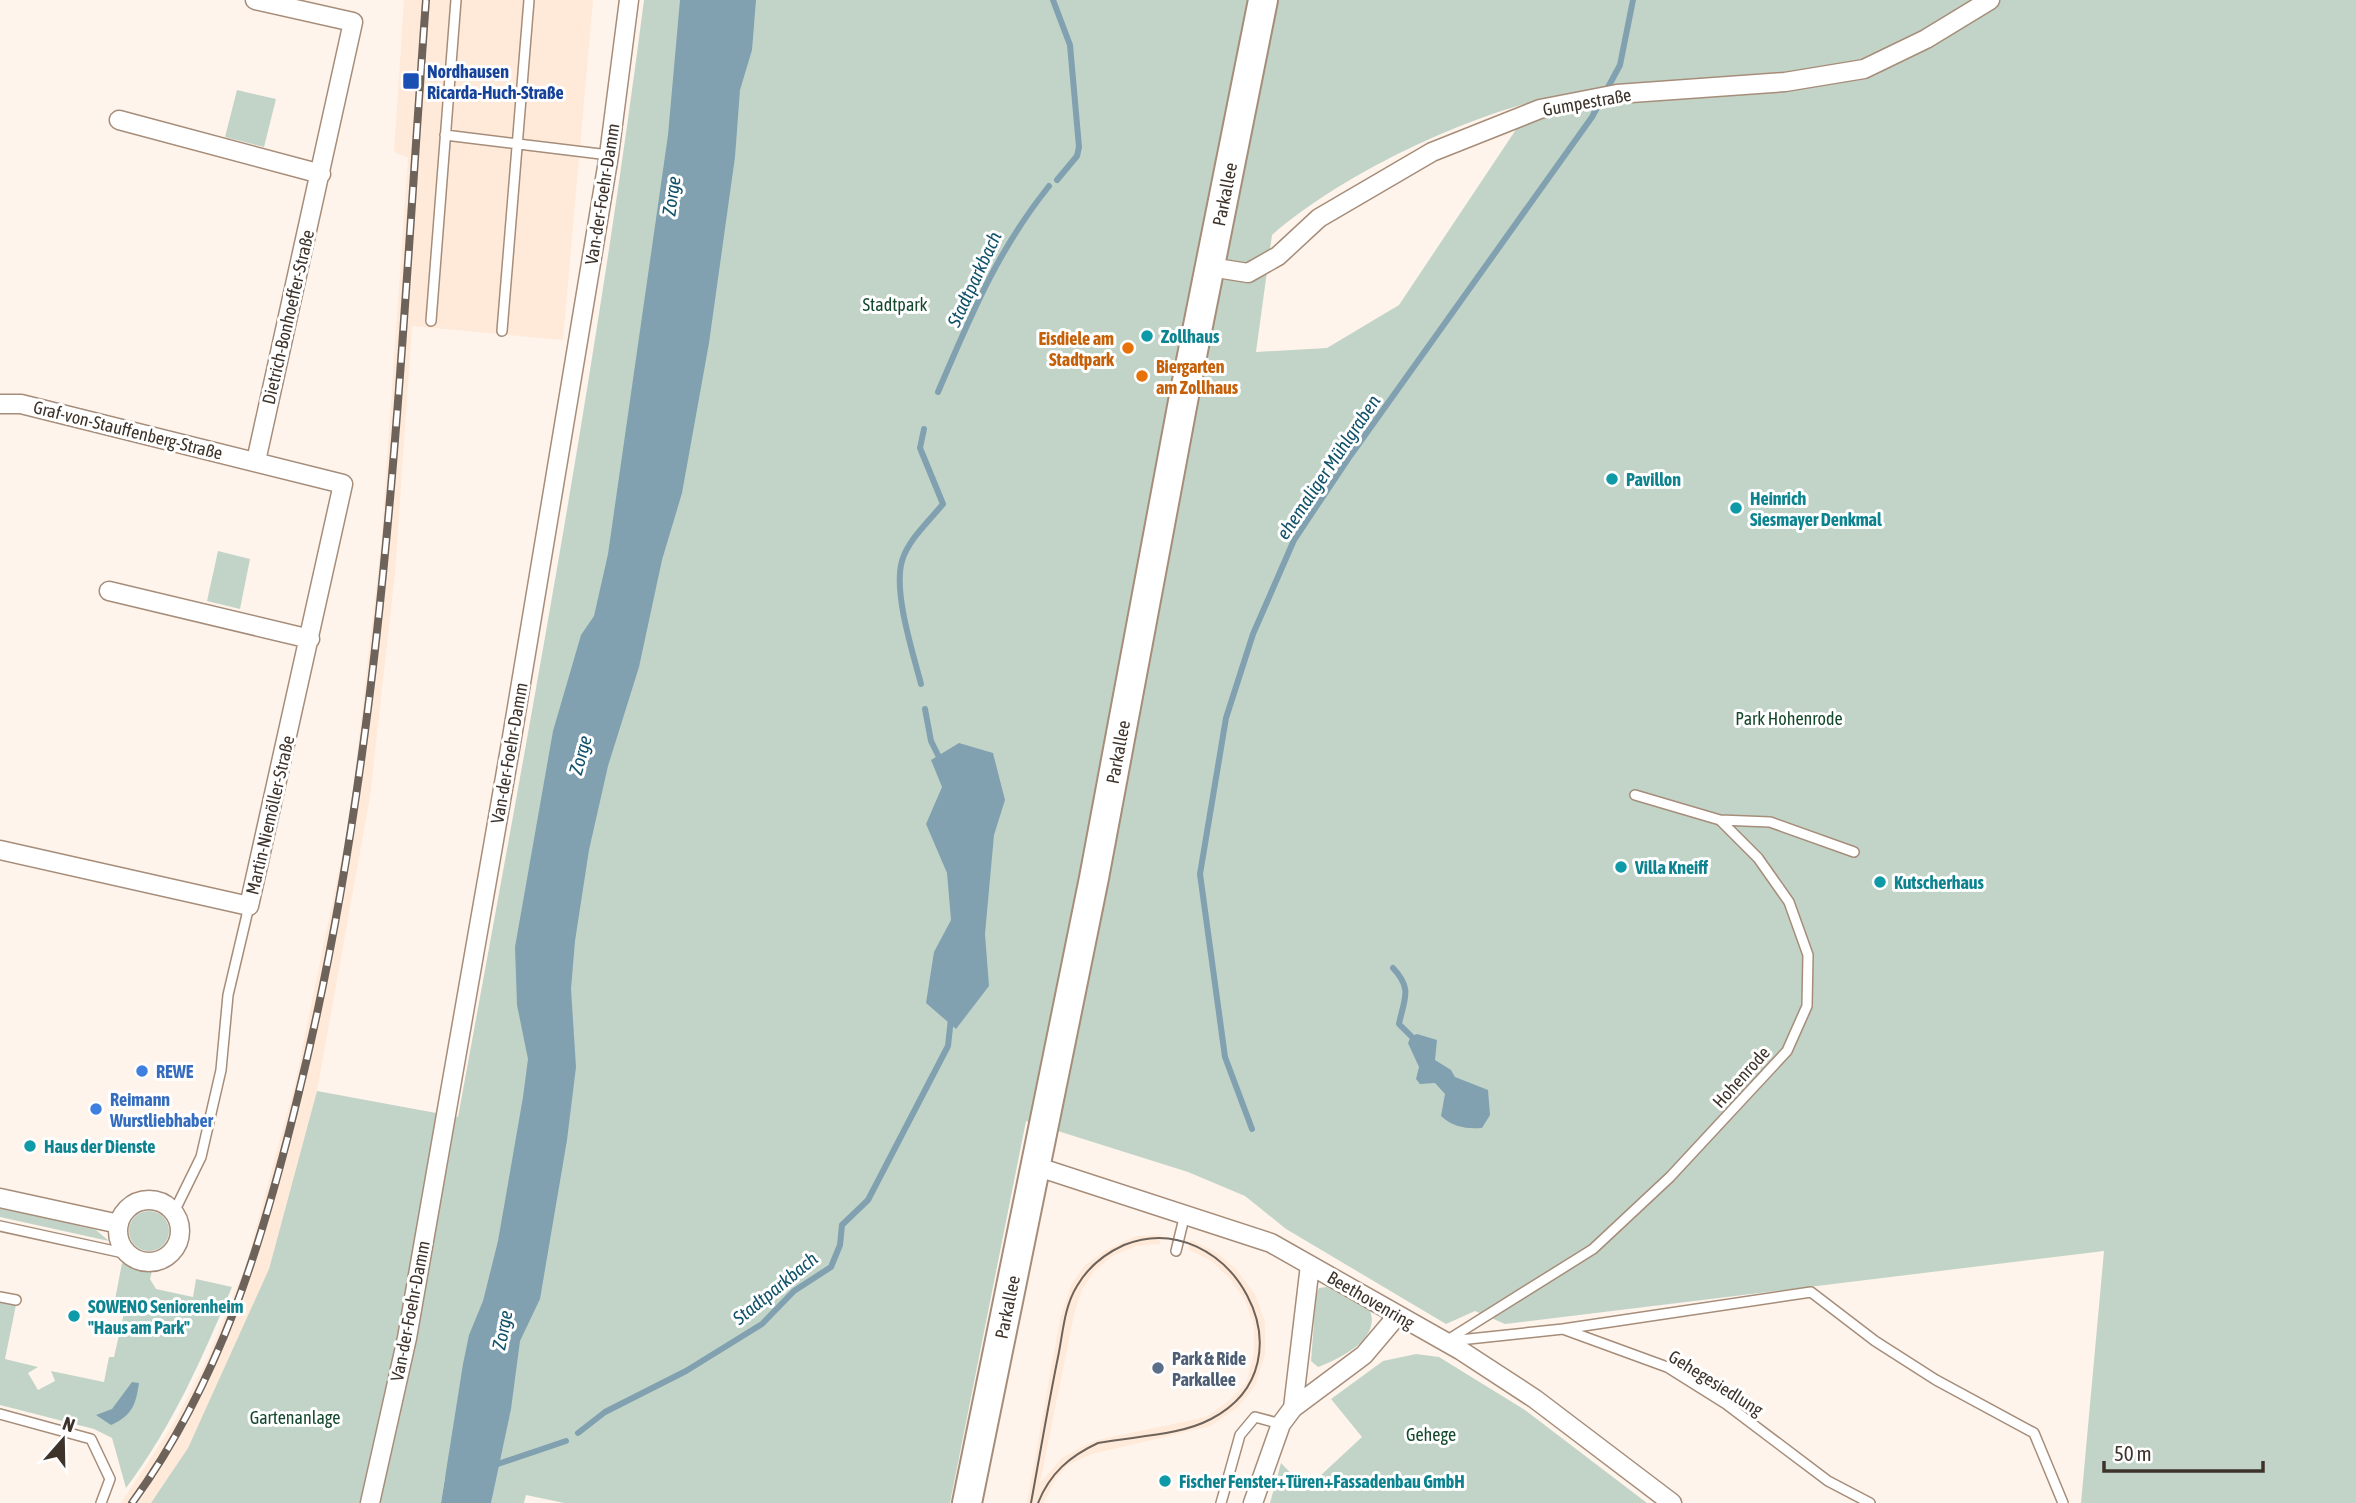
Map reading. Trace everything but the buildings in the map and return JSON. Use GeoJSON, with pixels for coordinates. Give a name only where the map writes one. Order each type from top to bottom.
{"type":"FeatureCollection","features":[{"type":"Feature","properties":{"kind":"main road","name":"Parkallee"},"geometry":{"type":"LineString","coordinates":[[967,1503],[1094,878],[1263,0]]}},
{"type":"Feature","properties":{"kind":"street","name":"Dietrich-Bonhoeffer-Straße"},"geometry":{"type":"LineString","coordinates":[[255,0],[353,22],[256,461]]}},
{"type":"Feature","properties":{"kind":"street","name":"Van-der-Foehr-Damm"},"geometry":{"type":"LineString","coordinates":[[370,1503],[407,1338],[609,155],[629,0]]}},
{"type":"Feature","properties":{"kind":"street","name":"Gumpestraße"},"geometry":{"type":"LineString","coordinates":[[1210,267],[1248,273],[1278,256],[1319,218],[1432,152],[1540,109],[1617,94],[1785,82],[1864,69],[1926,39],[1990,0]]}},
{"type":"Feature","properties":{"kind":"street"},"geometry":{"type":"LineString","coordinates":[[119,120],[321,174]]}},
{"type":"Feature","properties":{"kind":"street","name":"Graf-von-Stauffenberg-Straße"},"geometry":{"type":"LineString","coordinates":[[0,404],[21,404],[256,461]]}},
{"type":"Feature","properties":{"kind":"street","name":"Martin-Niemöller-Straße"},"geometry":{"type":"LineString","coordinates":[[0,850],[249,906],[343,484],[256,461]]}},
{"type":"Feature","properties":{"kind":"street"},"geometry":{"type":"LineString","coordinates":[[109,591],[310,639]]}},
{"type":"Feature","properties":{"kind":"street","name":"Beethovenring"},"geometry":{"type":"LineString","coordinates":[[1035,1166],[1271,1243],[1444,1342],[1535,1399],[1672,1503]]}},
{"type":"Feature","properties":{"kind":"street"},"geometry":{"type":"LineString","coordinates":[[0,1198],[119,1224]]}},
{"type":"Feature","properties":{"kind":"street"},"geometry":{"type":"LineString","coordinates":[[143,1200],[166,1204],[174,1212],[181,1232],[173,1251],[152,1262],[128,1254],[122,1245],[119,1224],[131,1206],[143,1200]]}},
{"type":"Feature","properties":{"kind":"street"},"geometry":{"type":"LineString","coordinates":[[1293,1408],[1310,1265]]}},
{"type":"Feature","properties":{"kind":"street"},"geometry":{"type":"LineString","coordinates":[[1253,1503],[1281,1424],[1293,1408],[1364,1355],[1397,1316]]}},
{"type":"Feature","properties":{"kind":"lane"},"geometry":{"type":"LineString","coordinates":[[431,321],[456,0]]}},
{"type":"Feature","properties":{"kind":"lane"},"geometry":{"type":"LineString","coordinates":[[502,331],[528,0]]}},
{"type":"Feature","properties":{"kind":"lane"},"geometry":{"type":"LineString","coordinates":[[446,135],[609,155]]}},
{"type":"Feature","properties":{"kind":"lane","name":"Hohenrode"},"geometry":{"type":"LineString","coordinates":[[1444,1342],[1593,1250],[1670,1177],[1787,1051],[1807,1006],[1808,955],[1789,902],[1758,858],[1720,820],[1635,795]]}},
{"type":"Feature","properties":{"kind":"lane"},"geometry":{"type":"LineString","coordinates":[[1720,820],[1770,822],[1854,852]]}},
{"type":"Feature","properties":{"kind":"lane"},"geometry":{"type":"LineString","coordinates":[[174,1212],[201,1157],[221,1070],[228,995],[249,906]]}},
{"type":"Feature","properties":{"kind":"lane"},"geometry":{"type":"LineString","coordinates":[[1177,1246],[1185,1214]]}},
{"type":"Feature","properties":{"kind":"lane"},"geometry":{"type":"LineString","coordinates":[[0,1226],[128,1254]]}},
{"type":"Feature","properties":{"kind":"lane"},"geometry":{"type":"LineString","coordinates":[[1563,1329],[1811,1292],[1875,1341],[1936,1380],[2034,1433],[2063,1503]]}},
{"type":"Feature","properties":{"kind":"lane"},"geometry":{"type":"LineString","coordinates":[[0,1297],[16,1300]]}},
{"type":"Feature","properties":{"kind":"lane","name":"Gehegesiedlung"},"geometry":{"type":"LineString","coordinates":[[1444,1342],[1563,1329],[1667,1367],[1726,1404],[1828,1480],[1870,1503]]}},
{"type":"Feature","properties":{"kind":"lane"},"geometry":{"type":"LineString","coordinates":[[0,1414],[91,1439],[110,1479],[101,1503]]}},
{"type":"Feature","properties":{"kind":"lane"},"geometry":{"type":"LineString","coordinates":[[1221,1503],[1240,1435],[1255,1418],[1281,1424]]}},
{"type":"Feature","properties":{"kind":"shaded area"},"geometry":{"type":"Polygon","coordinates":[[[404,0],[593,0],[563,340],[412,326],[395,574],[370,797],[317,1091],[269,1269],[229,1364],[188,1448],[151,1503],[121,1503],[174,1423],[207,1360],[246,1265],[295,1084],[350,816],[381,545],[408,158],[394,152],[404,0]]]}},
{"type":"Feature","properties":{"kind":"shaded area"},"geometry":{"type":"Polygon","coordinates":[[[1161,1235],[1160,1244],[1136,1246],[1113,1256],[1094,1271],[1082,1290],[1074,1315],[1040,1483],[1062,1458],[1082,1447],[1097,1440],[1206,1417],[1231,1399],[1246,1383],[1254,1353],[1254,1326],[1245,1300],[1230,1279],[1211,1261],[1188,1249],[1191,1240],[1216,1252],[1236,1269],[1255,1294],[1265,1322],[1265,1355],[1255,1386],[1238,1407],[1211,1426],[1092,1454],[1068,1465],[1055,1480],[1044,1503],[1027,1503],[1060,1319],[1071,1285],[1084,1266],[1106,1250],[1136,1236],[1161,1235]]]}},
{"type":"Feature","properties":{"kind":"green space"},"geometry":{"type":"Polygon","coordinates":[[[644,0],[2356,0],[2356,1503],[2081,1503],[2104,1251],[1505,1324],[1475,1311],[1446,1324],[1286,1229],[1245,1196],[1188,1172],[1026,1121],[950,1503],[564,1503],[526,1495],[524,1503],[491,1503],[493,1488],[445,1477],[441,1503],[151,1503],[188,1448],[269,1269],[317,1091],[458,1117],[582,420],[644,0]],[[1535,101],[1468,123],[1397,154],[1329,193],[1272,235],[1256,352],[1327,348],[1399,305],[1535,101]]]}},
{"type":"Feature","properties":{"kind":"green space"},"geometry":{"type":"Polygon","coordinates":[[[237,90],[276,99],[264,147],[225,137],[237,90]]]}},
{"type":"Feature","properties":{"kind":"green space"},"geometry":{"type":"Polygon","coordinates":[[[218,551],[250,559],[240,609],[207,601],[218,551]]]}},
{"type":"Feature","properties":{"kind":"green space"},"geometry":{"type":"Polygon","coordinates":[[[0,1207],[96,1230],[109,1241],[0,1217],[0,1207]]]}},
{"type":"Feature","properties":{"kind":"green space"},"geometry":{"type":"Polygon","coordinates":[[[149,1211],[163,1217],[169,1231],[163,1245],[149,1251],[135,1245],[129,1231],[135,1217],[149,1211]]]}},
{"type":"Feature","properties":{"kind":"green space"},"geometry":{"type":"Polygon","coordinates":[[[122,1263],[152,1271],[150,1279],[156,1289],[193,1297],[196,1279],[232,1287],[172,1416],[126,1488],[112,1438],[94,1429],[0,1405],[0,1302],[16,1305],[5,1359],[38,1367],[28,1373],[38,1390],[55,1381],[51,1371],[104,1382],[109,1357],[114,1357],[124,1313],[113,1310],[122,1263]]]}},
{"type":"Feature","properties":{"kind":"green space"},"geometry":{"type":"Polygon","coordinates":[[[1327,1287],[1370,1311],[1372,1321],[1364,1339],[1356,1346],[1337,1359],[1318,1367],[1311,1361],[1316,1295],[1319,1288],[1327,1287]]]}},
{"type":"Feature","properties":{"kind":"green space","name":"Gehege"},"geometry":{"type":"Polygon","coordinates":[[[1416,1354],[1439,1357],[1525,1410],[1647,1503],[1270,1503],[1281,1463],[1306,1489],[1362,1437],[1331,1399],[1383,1361],[1416,1354]]]}},
{"type":"Feature","properties":{"kind":"water","name":"Zorge"},"geometry":{"type":"Polygon","coordinates":[[[680,0],[756,0],[752,50],[740,90],[735,157],[709,343],[682,493],[662,560],[639,667],[608,766],[589,850],[575,941],[571,989],[576,1067],[567,1140],[540,1299],[520,1341],[511,1409],[491,1503],[441,1503],[463,1364],[469,1335],[483,1301],[498,1241],[523,1097],[528,1059],[517,1005],[515,947],[553,731],[581,635],[594,616],[608,554],[668,135],[680,0]]]}},
{"type":"Feature","properties":{"kind":"water"},"geometry":{"type":"Polygon","coordinates":[[[959,743],[993,753],[1005,800],[994,835],[985,934],[989,986],[956,1029],[926,1003],[934,952],[951,920],[947,873],[926,824],[942,787],[931,760],[959,743]]]}},
{"type":"Feature","properties":{"kind":"water"},"geometry":{"type":"Polygon","coordinates":[[[1417,1034],[1437,1040],[1435,1060],[1451,1070],[1455,1077],[1488,1090],[1490,1115],[1482,1128],[1460,1126],[1441,1116],[1445,1094],[1435,1083],[1420,1084],[1416,1079],[1419,1067],[1408,1043],[1411,1036],[1417,1034]]]}},
{"type":"Feature","properties":{"kind":"water"},"geometry":{"type":"Polygon","coordinates":[[[132,1382],[139,1383],[136,1397],[132,1409],[124,1418],[111,1425],[96,1415],[112,1409],[132,1382]]]}},
{"type":"Feature","properties":{"kind":"waterway","name":"Stadtparkbach"},"geometry":{"type":"LineString","coordinates":[[1053,0],[1070,45],[1079,147],[1077,156],[1057,180]]}},
{"type":"Feature","properties":{"kind":"waterway","name":"ehemaliger Mühlgraben"},"geometry":{"type":"LineString","coordinates":[[1252,1129],[1225,1057],[1200,874],[1226,718],[1253,634],[1294,540],[1348,459],[1592,117],[1620,65],[1633,0]]}},
{"type":"Feature","properties":{"kind":"waterway","name":"Stadtparkbach"},"geometry":{"type":"LineString","coordinates":[[938,392],[1000,259],[1049,186]]}},
{"type":"Feature","properties":{"kind":"waterway","name":"Stadtparkbach"},"geometry":{"type":"LineString","coordinates":[[921,684],[905,622],[900,574],[909,546],[943,504],[920,448],[924,429]]}},
{"type":"Feature","properties":{"kind":"waterway","name":"Stadtparkbach"},"geometry":{"type":"LineString","coordinates":[[925,709],[931,741],[942,763]]}},
{"type":"Feature","properties":{"kind":"waterway"},"geometry":{"type":"LineString","coordinates":[[1393,968],[1405,988],[1405,1001],[1399,1024],[1411,1036]]}},
{"type":"Feature","properties":{"kind":"waterway","name":"Stadtparkbach"},"geometry":{"type":"LineString","coordinates":[[578,1433],[605,1412],[686,1371],[762,1324],[794,1291],[831,1267],[840,1245],[842,1225],[868,1200],[948,1046],[951,1018]]}},
{"type":"Feature","properties":{"kind":"waterway","name":"Stadtparkbach"},"geometry":{"type":"LineString","coordinates":[[492,1466],[566,1441]]}},
{"type":"Feature","properties":{"kind":"tram line"},"geometry":{"type":"LineString","coordinates":[[1031,1503],[1067,1311],[1073,1294],[1086,1273],[1103,1257],[1124,1245],[1162,1238],[1197,1247],[1226,1267],[1247,1295],[1258,1328],[1258,1362],[1243,1394],[1211,1419],[1198,1425],[1171,1432],[1098,1443],[1088,1448],[1055,1474],[1038,1503]]}},
{"type":"Feature","properties":{"kind":"railway"},"geometry":{"type":"LineString","coordinates":[[132,1503],[191,1408],[214,1359],[254,1256],[298,1096],[328,961],[352,825],[385,551],[426,0]]}},
{"type":"Feature","properties":{"kind":"place","name":"Nordhausen Ricarda-Huch-Straße"},"geometry":{"type":"Point","coordinates":[411,81]}},
{"type":"Feature","properties":{"kind":"place","name":"Zollhaus"},"geometry":{"type":"Point","coordinates":[1147,336]}},
{"type":"Feature","properties":{"kind":"place","name":"Eisdiele am Stadtpark"},"geometry":{"type":"Point","coordinates":[1128,348]}},
{"type":"Feature","properties":{"kind":"place","name":"Biergarten am Zollhaus"},"geometry":{"type":"Point","coordinates":[1142,376]}},
{"type":"Feature","properties":{"kind":"place","name":"Pavillon"},"geometry":{"type":"Point","coordinates":[1612,479]}},
{"type":"Feature","properties":{"kind":"place","name":"Heinrich Siesmayer Denkmal"},"geometry":{"type":"Point","coordinates":[1736,508]}},
{"type":"Feature","properties":{"kind":"place","name":"Villa Kneiff"},"geometry":{"type":"Point","coordinates":[1621,867]}},
{"type":"Feature","properties":{"kind":"place","name":"Kutscherhaus"},"geometry":{"type":"Point","coordinates":[1880,882]}},
{"type":"Feature","properties":{"kind":"place","name":"REWE"},"geometry":{"type":"Point","coordinates":[142,1071]}},
{"type":"Feature","properties":{"kind":"place","name":"Reimann Wurstliebhaber"},"geometry":{"type":"Point","coordinates":[96,1109]}},
{"type":"Feature","properties":{"kind":"place","name":"Haus der Dienste"},"geometry":{"type":"Point","coordinates":[30,1146]}},
{"type":"Feature","properties":{"kind":"place","name":"SOWENO Seniorenheim \"Haus am Park\""},"geometry":{"type":"Point","coordinates":[74,1316]}},
{"type":"Feature","properties":{"kind":"place","name":"Park & Ride Parkallee"},"geometry":{"type":"Point","coordinates":[1158,1368]}},
{"type":"Feature","properties":{"kind":"place","name":"Fischer Fenster+Türen+Fassadenbau GmbH"},"geometry":{"type":"Point","coordinates":[1165,1481]}},
{"type":"Feature","properties":{"kind":"park label","name":"Stadtpark"},"geometry":{"type":"Point","coordinates":[895,304]}},
{"type":"Feature","properties":{"kind":"park label","name":"Park Hohenrode"},"geometry":{"type":"Point","coordinates":[1789,718]}},
{"type":"Feature","properties":{"kind":"park label","name":"Gartenanlage"},"geometry":{"type":"Point","coordinates":[295,1417]}}]}
